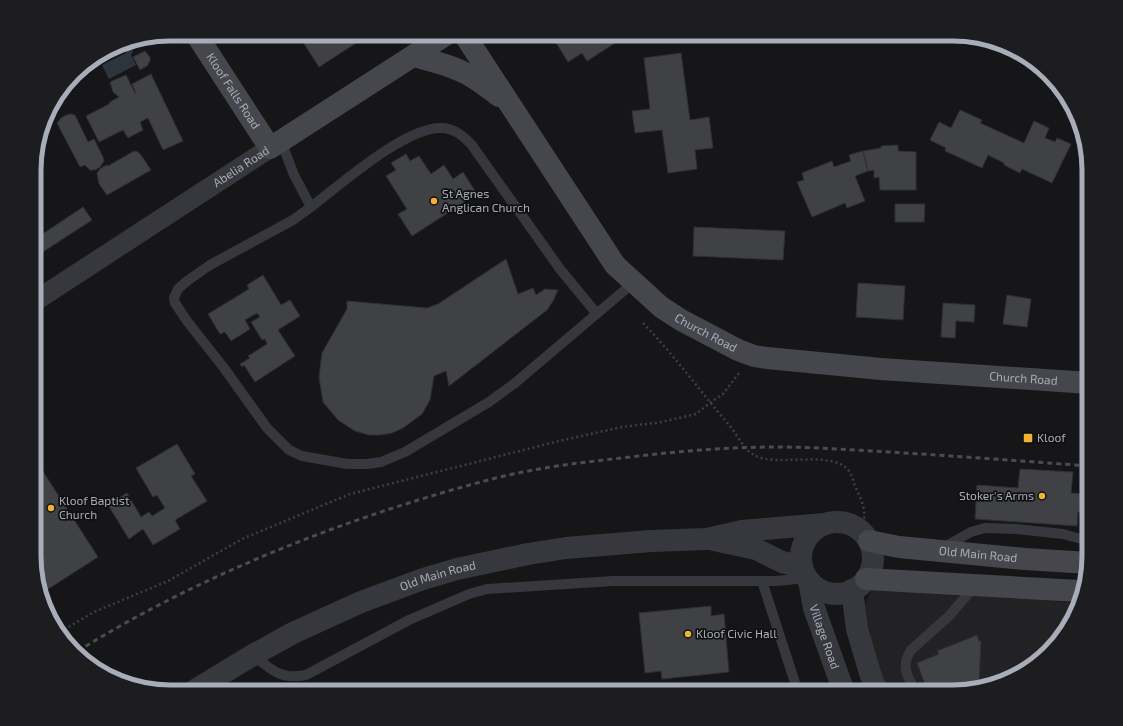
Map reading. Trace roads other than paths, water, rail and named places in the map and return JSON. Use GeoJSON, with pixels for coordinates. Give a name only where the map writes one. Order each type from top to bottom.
{"type":"FeatureCollection","features":[{"type":"Feature","properties":{"kind":"main road","name":"Kloof Falls Road"},"geometry":{"type":"LineString","coordinates":[[201,41],[276,145]]}},
{"type":"Feature","properties":{"kind":"main road","name":"Abelia Road"},"geometry":{"type":"LineString","coordinates":[[276,145],[436,41]]}},
{"type":"Feature","properties":{"kind":"main road","name":"Church Road"},"geometry":{"type":"LineString","coordinates":[[468,41],[615,265],[626,290],[661,307],[720,342],[754,356],[814,363],[1082,382]]}},
{"type":"Feature","properties":{"kind":"main road"},"geometry":{"type":"LineString","coordinates":[[414,56],[457,69],[489,88],[508,103]]}},
{"type":"Feature","properties":{"kind":"main road","name":"Old Main Road"},"geometry":{"type":"LineString","coordinates":[[866,536],[888,545],[1025,559],[1082,563]]}},
{"type":"Feature","properties":{"kind":"main road"},"geometry":{"type":"LineString","coordinates":[[859,585],[976,585],[1077,591]]}},
{"type":"Feature","properties":{"kind":"street","name":"Abelia Road"},"geometry":{"type":"LineString","coordinates":[[41,297],[276,145]]}},
{"type":"Feature","properties":{"kind":"street"},"geometry":{"type":"LineString","coordinates":[[845,522],[854,526],[866,536],[872,550],[873,560],[870,570],[859,585],[843,593],[834,594],[824,591],[816,587],[806,575],[803,545],[815,528],[825,524],[845,522]]}},
{"type":"Feature","properties":{"kind":"street","name":"Old Main Road"},"geometry":{"type":"LineString","coordinates":[[204,685],[294,633],[361,602],[423,579],[457,569],[528,554],[566,548],[651,541],[707,539],[742,531],[825,524]]}},
{"type":"Feature","properties":{"kind":"street","name":"Old Main Road"},"geometry":{"type":"LineString","coordinates":[[707,539],[756,549],[806,575]]}},
{"type":"Feature","properties":{"kind":"street","name":"Village Road"},"geometry":{"type":"LineString","coordinates":[[806,575],[814,608],[842,685]]}},
{"type":"Feature","properties":{"kind":"street"},"geometry":{"type":"LineString","coordinates":[[859,585],[857,629],[874,685]]}},
{"type":"Feature","properties":{"kind":"lane"},"geometry":{"type":"LineString","coordinates":[[597,314],[560,269],[471,144],[453,130],[435,128],[414,133],[373,159],[293,220],[210,265],[178,289],[174,298],[175,303],[187,321],[224,368],[266,428],[289,450],[302,456],[320,460],[347,464],[367,464],[382,462],[405,452],[489,402],[515,382],[626,290]]}},
{"type":"Feature","properties":{"kind":"lane"},"geometry":{"type":"LineString","coordinates":[[276,145],[311,207]]}},
{"type":"Feature","properties":{"kind":"lane"},"geometry":{"type":"LineString","coordinates":[[939,550],[972,532],[985,528],[1016,529],[1063,534],[1082,539]]}},
{"type":"Feature","properties":{"kind":"lane"},"geometry":{"type":"LineString","coordinates":[[253,656],[274,672],[291,677],[306,676],[409,620],[469,594],[487,589],[613,581],[792,580],[806,575]]}},
{"type":"Feature","properties":{"kind":"lane"},"geometry":{"type":"LineString","coordinates":[[762,581],[796,685]]}},
{"type":"Feature","properties":{"kind":"lane"},"geometry":{"type":"LineString","coordinates":[[911,685],[905,663],[911,650],[950,616],[976,585]]}},
{"type":"Feature","properties":{"kind":"railway"},"geometry":{"type":"LineString","coordinates":[[81,649],[176,596],[280,549],[334,528],[442,493],[496,478],[529,471],[580,463],[668,453],[760,447],[820,448],[1082,465]]}},
{"type":"Feature","properties":{"kind":"place","name":"St Agnes Anglican Church"},"geometry":{"type":"Point","coordinates":[434,201]}},
{"type":"Feature","properties":{"kind":"place","name":"Kloof"},"geometry":{"type":"Point","coordinates":[1028,438]}},
{"type":"Feature","properties":{"kind":"place","name":"Stoker's Arms"},"geometry":{"type":"Point","coordinates":[1042,496]}},
{"type":"Feature","properties":{"kind":"place","name":"Kloof Baptist Church"},"geometry":{"type":"Point","coordinates":[51,508]}},
{"type":"Feature","properties":{"kind":"place","name":"Kloof Civic Hall"},"geometry":{"type":"Point","coordinates":[688,634]}}]}
